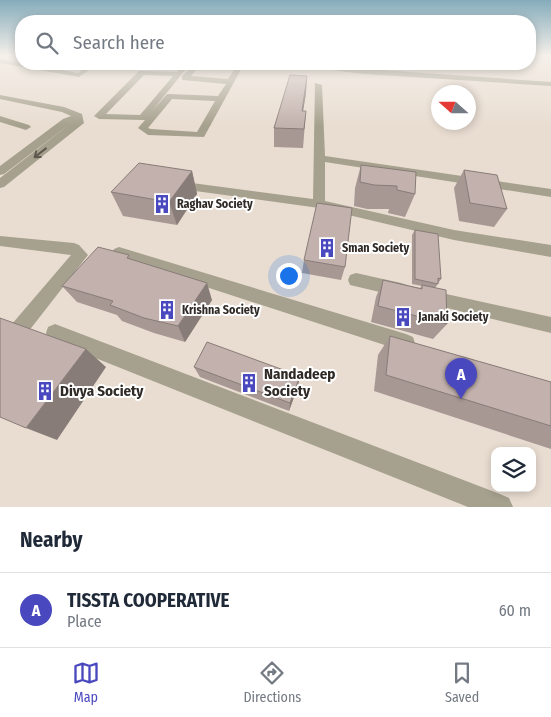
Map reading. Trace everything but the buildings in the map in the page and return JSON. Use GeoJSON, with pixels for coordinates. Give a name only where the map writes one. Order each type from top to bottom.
{"type":"FeatureCollection","features":[{"type":"Feature","properties":{"kind":"street"},"geometry":{"type":"LineString","coordinates":[[136,79],[99,116],[142,118],[176,79]]}},
{"type":"Feature","properties":{"kind":"street"},"geometry":{"type":"LineString","coordinates":[[193,79],[231,82]]}},
{"type":"Feature","properties":{"kind":"street"},"geometry":{"type":"LineString","coordinates":[[221,98],[170,96],[143,128],[148,132],[200,135],[233,79]]}},
{"type":"Feature","properties":{"kind":"street"},"geometry":{"type":"LineString","coordinates":[[468,79],[551,84]]}},
{"type":"Feature","properties":{"kind":"street"},"geometry":{"type":"LineString","coordinates":[[318,85],[320,158],[318,204]]}},
{"type":"Feature","properties":{"kind":"street"},"geometry":{"type":"LineString","coordinates":[[0,96],[64,110],[79,116]]}},
{"type":"Feature","properties":{"kind":"street"},"geometry":{"type":"LineString","coordinates":[[0,172],[66,122],[79,116]]}},
{"type":"Feature","properties":{"kind":"street"},"geometry":{"type":"LineString","coordinates":[[0,184],[79,123],[79,116]]}},
{"type":"Feature","properties":{"kind":"street"},"geometry":{"type":"LineString","coordinates":[[0,119],[26,127]]}},
{"type":"Feature","properties":{"kind":"street"},"geometry":{"type":"LineString","coordinates":[[44,139],[57,140]]}},
{"type":"Feature","properties":{"kind":"street"},"geometry":{"type":"LineString","coordinates":[[320,158],[551,193]]}},
{"type":"Feature","properties":{"kind":"street"},"geometry":{"type":"LineString","coordinates":[[161,183],[318,204],[454,235],[551,251]]}},
{"type":"Feature","properties":{"kind":"street"},"geometry":{"type":"LineString","coordinates":[[0,241],[74,250],[80,255],[0,352]]}},
{"type":"Feature","properties":{"kind":"street"},"geometry":{"type":"LineString","coordinates":[[119,253],[330,321],[426,349]]}},
{"type":"Feature","properties":{"kind":"street"},"geometry":{"type":"LineString","coordinates":[[356,280],[551,324]]}},
{"type":"Feature","properties":{"kind":"street"},"geometry":{"type":"LineString","coordinates":[[55,333],[500,507]]}},
{"type":"Feature","properties":{"kind":"place","name":"Raghav Society"},"geometry":{"type":"Point","coordinates":[162,204]}},
{"type":"Feature","properties":{"kind":"place","name":"Sman Society"},"geometry":{"type":"Point","coordinates":[327,248]}},
{"type":"Feature","properties":{"kind":"place","name":"Krishna Society"},"geometry":{"type":"Point","coordinates":[167,310]}},
{"type":"Feature","properties":{"kind":"place","name":"Janaki Society"},"geometry":{"type":"Point","coordinates":[403,317]}},
{"type":"Feature","properties":{"kind":"place","name":"Nandadeep Society"},"geometry":{"type":"Point","coordinates":[249,383]}},
{"type":"Feature","properties":{"kind":"place","name":"Divya Society"},"geometry":{"type":"Point","coordinates":[45,391]}},
{"type":"Feature","properties":{"kind":"place","name":"TISSTA COOPERATIVE"},"geometry":{"type":"Point","coordinates":[461,399]}}]}
